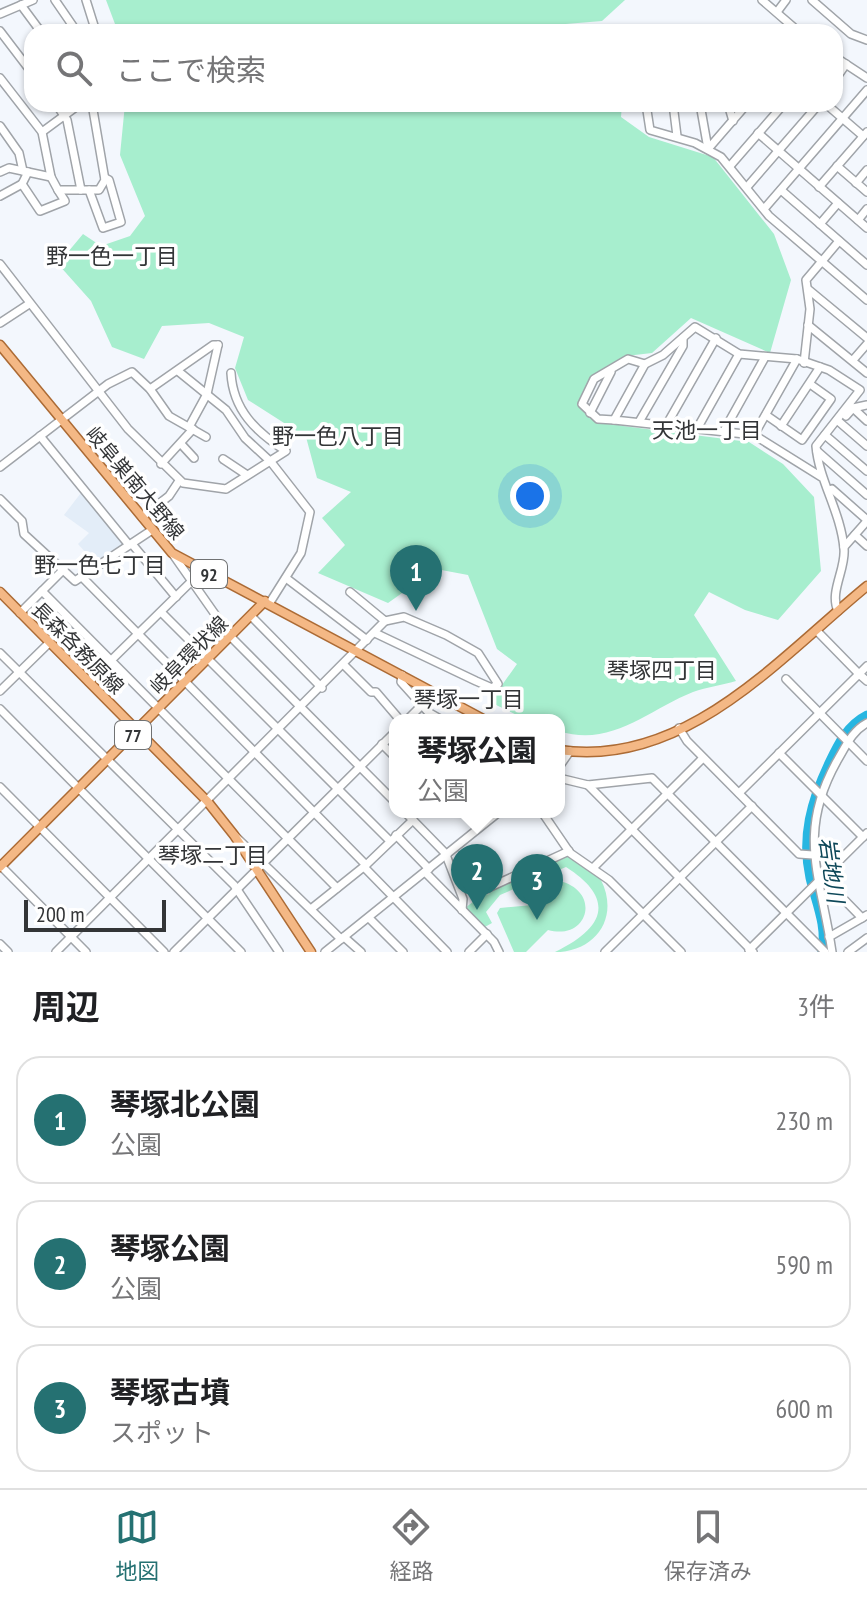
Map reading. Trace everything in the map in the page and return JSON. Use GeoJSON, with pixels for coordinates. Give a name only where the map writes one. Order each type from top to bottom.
{"type":"FeatureCollection","features":[{"type":"Feature","properties":{"kind":"main road","name":"岐阜巣南大野線"},"geometry":{"type":"LineString","coordinates":[[0,345],[172,553],[474,714]]}},
{"type":"Feature","properties":{"kind":"main road"},"geometry":{"type":"LineString","coordinates":[[565,751],[615,750],[679,728],[742,693],[863,588]]}},
{"type":"Feature","properties":{"kind":"main road","name":"長森各務原線"},"geometry":{"type":"LineString","coordinates":[[1,594],[207,801],[234,835],[311,952]]}},
{"type":"Feature","properties":{"kind":"main road","name":"岐阜環状線"},"geometry":{"type":"LineString","coordinates":[[1,863],[267,603]]}},
{"type":"Feature","properties":{"kind":"street"},"geometry":{"type":"LineString","coordinates":[[55,0],[72,24]]}},
{"type":"Feature","properties":{"kind":"street"},"geometry":{"type":"LineString","coordinates":[[86,0],[94,24]]}},
{"type":"Feature","properties":{"kind":"street"},"geometry":{"type":"LineString","coordinates":[[762,0],[790,24]]}},
{"type":"Feature","properties":{"kind":"street"},"geometry":{"type":"LineString","coordinates":[[777,12],[786,0]]}},
{"type":"Feature","properties":{"kind":"street"},"geometry":{"type":"LineString","coordinates":[[812,0],[840,24]]}},
{"type":"Feature","properties":{"kind":"street"},"geometry":{"type":"LineString","coordinates":[[0,14],[25,2],[37,24]]}},
{"type":"Feature","properties":{"kind":"street"},"geometry":{"type":"LineString","coordinates":[[843,27],[867,40]]}},
{"type":"Feature","properties":{"kind":"street"},"geometry":{"type":"LineString","coordinates":[[0,31],[24,62]]}},
{"type":"Feature","properties":{"kind":"street"},"geometry":{"type":"LineString","coordinates":[[843,62],[867,78]]}},
{"type":"Feature","properties":{"kind":"street"},"geometry":{"type":"LineString","coordinates":[[843,68],[846,64]]}},
{"type":"Feature","properties":{"kind":"street"},"geometry":{"type":"LineString","coordinates":[[0,78],[24,109]]}},
{"type":"Feature","properties":{"kind":"street"},"geometry":{"type":"LineString","coordinates":[[764,209],[867,90]]}},
{"type":"Feature","properties":{"kind":"street"},"geometry":{"type":"LineString","coordinates":[[22,184],[40,211],[65,201],[51,177],[42,132],[26,112]]}},
{"type":"Feature","properties":{"kind":"street"},"geometry":{"type":"LineString","coordinates":[[62,112],[85,190],[103,228],[121,222],[109,180],[105,178]]}},
{"type":"Feature","properties":{"kind":"street"},"geometry":{"type":"LineString","coordinates":[[42,132],[68,112]]}},
{"type":"Feature","properties":{"kind":"street"},"geometry":{"type":"LineString","coordinates":[[58,190],[99,190],[105,178],[93,112]]}},
{"type":"Feature","properties":{"kind":"street"},"geometry":{"type":"LineString","coordinates":[[647,112],[650,130],[677,136],[708,149],[730,166],[764,209],[867,300]]}},
{"type":"Feature","properties":{"kind":"street"},"geometry":{"type":"LineString","coordinates":[[674,112],[677,136]]}},
{"type":"Feature","properties":{"kind":"street"},"geometry":{"type":"LineString","coordinates":[[701,112],[708,149]]}},
{"type":"Feature","properties":{"kind":"street"},"geometry":{"type":"LineString","coordinates":[[730,112],[733,121]]}},
{"type":"Feature","properties":{"kind":"street"},"geometry":{"type":"LineString","coordinates":[[708,149],[740,112]]}},
{"type":"Feature","properties":{"kind":"street"},"geometry":{"type":"LineString","coordinates":[[730,166],[775,112]]}},
{"type":"Feature","properties":{"kind":"street"},"geometry":{"type":"LineString","coordinates":[[747,187],[812,112]]}},
{"type":"Feature","properties":{"kind":"street"},"geometry":{"type":"LineString","coordinates":[[819,187],[865,134],[835,112]]}},
{"type":"Feature","properties":{"kind":"street"},"geometry":{"type":"LineString","coordinates":[[0,126],[19,153],[25,172],[22,184],[0,196]]}},
{"type":"Feature","properties":{"kind":"street"},"geometry":{"type":"LineString","coordinates":[[758,133],[867,228]]}},
{"type":"Feature","properties":{"kind":"street"},"geometry":{"type":"LineString","coordinates":[[837,166],[867,192]]}},
{"type":"Feature","properties":{"kind":"street"},"geometry":{"type":"LineString","coordinates":[[2,168],[51,177]]}},
{"type":"Feature","properties":{"kind":"street"},"geometry":{"type":"LineString","coordinates":[[856,183],[867,170]]}},
{"type":"Feature","properties":{"kind":"street"},"geometry":{"type":"LineString","coordinates":[[781,190],[867,265]]}},
{"type":"Feature","properties":{"kind":"street"},"geometry":{"type":"LineString","coordinates":[[820,224],[838,203]]}},
{"type":"Feature","properties":{"kind":"street"},"geometry":{"type":"LineString","coordinates":[[858,220],[867,209]]}},
{"type":"Feature","properties":{"kind":"street"},"geometry":{"type":"LineString","coordinates":[[754,435],[801,361],[808,325],[809,290],[806,280],[839,241]]}},
{"type":"Feature","properties":{"kind":"street"},"geometry":{"type":"LineString","coordinates":[[859,258],[867,249]]}},
{"type":"Feature","properties":{"kind":"street"},"geometry":{"type":"LineString","coordinates":[[0,264],[98,392],[179,481],[226,489],[286,451],[258,430],[236,403],[231,373]]}},
{"type":"Feature","properties":{"kind":"street"},"geometry":{"type":"LineString","coordinates":[[809,290],[867,341],[853,360]]}},
{"type":"Feature","properties":{"kind":"street"},"geometry":{"type":"LineString","coordinates":[[0,323],[29,304]]}},
{"type":"Feature","properties":{"kind":"street"},"geometry":{"type":"LineString","coordinates":[[808,325],[867,373]]}},
{"type":"Feature","properties":{"kind":"street"},"geometry":{"type":"LineString","coordinates":[[614,420],[645,364],[695,327],[739,354],[801,361],[820,367],[860,390],[839,421]]}},
{"type":"Feature","properties":{"kind":"street"},"geometry":{"type":"LineString","coordinates":[[639,422],[683,346],[683,338]]}},
{"type":"Feature","properties":{"kind":"street"},"geometry":{"type":"LineString","coordinates":[[667,424],[716,338]]}},
{"type":"Feature","properties":{"kind":"street"},"geometry":{"type":"LineString","coordinates":[[150,389],[213,345],[218,345],[207,394],[191,428],[182,445],[161,464]]}},
{"type":"Feature","properties":{"kind":"street"},"geometry":{"type":"LineString","coordinates":[[698,427],[739,354]]}},
{"type":"Feature","properties":{"kind":"street"},"geometry":{"type":"LineString","coordinates":[[645,364],[628,359],[611,372],[594,379],[582,402],[590,413],[598,419],[725,429],[754,435],[823,478]]}},
{"type":"Feature","properties":{"kind":"street"},"geometry":{"type":"LineString","coordinates":[[725,429],[764,359]]}},
{"type":"Feature","properties":{"kind":"street"},"geometry":{"type":"LineString","coordinates":[[781,426],[820,367]]}},
{"type":"Feature","properties":{"kind":"street"},"geometry":{"type":"LineString","coordinates":[[178,371],[227,411],[245,438],[271,462],[310,512],[301,553],[267,603]]}},
{"type":"Feature","properties":{"kind":"street"},"geometry":{"type":"LineString","coordinates":[[0,467],[98,392],[132,372],[150,389],[169,416],[206,437]]}},
{"type":"Feature","properties":{"kind":"street"},"geometry":{"type":"LineString","coordinates":[[590,413],[611,372]]}},
{"type":"Feature","properties":{"kind":"street"},"geometry":{"type":"LineString","coordinates":[[766,415],[802,440],[831,399],[810,384]]}},
{"type":"Feature","properties":{"kind":"street"},"geometry":{"type":"LineString","coordinates":[[227,411],[236,403]]}},
{"type":"Feature","properties":{"kind":"street"},"geometry":{"type":"LineString","coordinates":[[838,611],[835,599],[844,547],[816,446],[853,408],[867,405]]}},
{"type":"Feature","properties":{"kind":"street"},"geometry":{"type":"LineString","coordinates":[[853,408],[867,421]]}},
{"type":"Feature","properties":{"kind":"street"},"geometry":{"type":"LineString","coordinates":[[839,421],[867,446]]}},
{"type":"Feature","properties":{"kind":"street"},"geometry":{"type":"LineString","coordinates":[[825,435],[867,471]]}},
{"type":"Feature","properties":{"kind":"street"},"geometry":{"type":"LineString","coordinates":[[40,436],[176,597]]}},
{"type":"Feature","properties":{"kind":"street"},"geometry":{"type":"LineString","coordinates":[[182,445],[194,458]]}},
{"type":"Feature","properties":{"kind":"street"},"geometry":{"type":"LineString","coordinates":[[817,451],[867,495]]}},
{"type":"Feature","properties":{"kind":"street"},"geometry":{"type":"LineString","coordinates":[[223,459],[247,475]]}},
{"type":"Feature","properties":{"kind":"street"},"geometry":{"type":"LineString","coordinates":[[142,517],[169,496],[179,481]]}},
{"type":"Feature","properties":{"kind":"street"},"geometry":{"type":"LineString","coordinates":[[829,491],[832,489],[867,521],[844,547]]}},
{"type":"Feature","properties":{"kind":"street"},"geometry":{"type":"LineString","coordinates":[[0,499],[22,521],[24,534],[75,581],[152,530]]}},
{"type":"Feature","properties":{"kind":"street"},"geometry":{"type":"LineString","coordinates":[[855,535],[867,546]]}},
{"type":"Feature","properties":{"kind":"street"},"geometry":{"type":"LineString","coordinates":[[172,553],[231,637],[389,796]]}},
{"type":"Feature","properties":{"kind":"street"},"geometry":{"type":"LineString","coordinates":[[20,613],[64,569]]}},
{"type":"Feature","properties":{"kind":"street"},"geometry":{"type":"LineString","coordinates":[[89,682],[203,570]]}},
{"type":"Feature","properties":{"kind":"street"},"geometry":{"type":"LineString","coordinates":[[82,577],[257,753],[447,952]]}},
{"type":"Feature","properties":{"kind":"street"},"geometry":{"type":"LineString","coordinates":[[286,578],[367,640]]}},
{"type":"Feature","properties":{"kind":"street"},"geometry":{"type":"LineString","coordinates":[[863,588],[867,599]]}},
{"type":"Feature","properties":{"kind":"street"},"geometry":{"type":"LineString","coordinates":[[42,591],[337,888]]}},
{"type":"Feature","properties":{"kind":"street"},"geometry":{"type":"LineString","coordinates":[[350,592],[385,621]]}},
{"type":"Feature","properties":{"kind":"street"},"geometry":{"type":"LineString","coordinates":[[161,612],[338,789],[427,871],[487,934],[499,952]]}},
{"type":"Feature","properties":{"kind":"street"},"geometry":{"type":"LineString","coordinates":[[251,616],[322,688]]}},
{"type":"Feature","properties":{"kind":"street"},"geometry":{"type":"LineString","coordinates":[[56,952],[345,666],[385,621],[404,617],[446,635],[478,653],[498,684],[492,688],[375,633]]}},
{"type":"Feature","properties":{"kind":"street"},"geometry":{"type":"LineString","coordinates":[[816,630],[867,681]]}},
{"type":"Feature","properties":{"kind":"street"},"geometry":{"type":"LineString","coordinates":[[0,691],[50,642]]}},
{"type":"Feature","properties":{"kind":"street"},"geometry":{"type":"LineString","coordinates":[[0,653],[236,889],[279,952]]}},
{"type":"Feature","properties":{"kind":"street"},"geometry":{"type":"LineString","coordinates":[[345,666],[371,692],[376,692],[395,714]]}},
{"type":"Feature","properties":{"kind":"street"},"geometry":{"type":"LineString","coordinates":[[739,793],[867,666]]}},
{"type":"Feature","properties":{"kind":"street"},"geometry":{"type":"LineString","coordinates":[[402,675],[401,682],[421,706],[433,714]]}},
{"type":"Feature","properties":{"kind":"street"},"geometry":{"type":"LineString","coordinates":[[786,679],[867,761]]}},
{"type":"Feature","properties":{"kind":"street"},"geometry":{"type":"LineString","coordinates":[[413,714],[421,706]]}},
{"type":"Feature","properties":{"kind":"street"},"geometry":{"type":"LineString","coordinates":[[0,709],[241,952]]}},
{"type":"Feature","properties":{"kind":"street"},"geometry":{"type":"LineString","coordinates":[[832,952],[827,912],[809,855],[818,792],[845,739],[867,723]]}},
{"type":"Feature","properties":{"kind":"street"},"geometry":{"type":"LineString","coordinates":[[679,728],[703,758],[752,806],[809,855]]}},
{"type":"Feature","properties":{"kind":"street"},"geometry":{"type":"LineString","coordinates":[[174,952],[389,738]]}},
{"type":"Feature","properties":{"kind":"street"},"geometry":{"type":"LineString","coordinates":[[382,744],[389,751]]}},
{"type":"Feature","properties":{"kind":"street"},"geometry":{"type":"LineString","coordinates":[[565,758],[570,751]]}},
{"type":"Feature","properties":{"kind":"street"},"geometry":{"type":"LineString","coordinates":[[588,785],[750,951],[865,835],[779,753]]}},
{"type":"Feature","properties":{"kind":"street"},"geometry":{"type":"LineString","coordinates":[[593,868],[703,758]]}},
{"type":"Feature","properties":{"kind":"street"},"geometry":{"type":"LineString","coordinates":[[565,779],[588,785],[652,778],[823,950]]}},
{"type":"Feature","properties":{"kind":"street"},"geometry":{"type":"LineString","coordinates":[[0,787],[164,952]]}},
{"type":"Feature","properties":{"kind":"street"},"geometry":{"type":"LineString","coordinates":[[605,952],[752,806]]}},
{"type":"Feature","properties":{"kind":"street"},"geometry":{"type":"LineString","coordinates":[[311,909],[365,866],[409,818]]}},
{"type":"Feature","properties":{"kind":"street"},"geometry":{"type":"LineString","coordinates":[[414,818],[446,855],[463,899],[462,910]]}},
{"type":"Feature","properties":{"kind":"street"},"geometry":{"type":"LineString","coordinates":[[325,952],[489,818]]}},
{"type":"Feature","properties":{"kind":"street"},"geometry":{"type":"LineString","coordinates":[[546,818],[569,851],[593,868],[681,952]]}},
{"type":"Feature","properties":{"kind":"street"},"geometry":{"type":"LineString","coordinates":[[234,835],[361,952]]}},
{"type":"Feature","properties":{"kind":"street"},"geometry":{"type":"LineString","coordinates":[[486,889],[569,851]]}},
{"type":"Feature","properties":{"kind":"street"},"geometry":{"type":"LineString","coordinates":[[1,863],[86,952]]}},
{"type":"Feature","properties":{"kind":"street"},"geometry":{"type":"LineString","coordinates":[[817,883],[864,916],[829,937]]}},
{"type":"Feature","properties":{"kind":"street"},"geometry":{"type":"LineString","coordinates":[[369,918],[403,952]]}},
{"type":"Feature","properties":{"kind":"street"},"geometry":{"type":"LineString","coordinates":[[469,952],[487,934]]}},
{"type":"Feature","properties":{"kind":"street"},"geometry":{"type":"LineString","coordinates":[[848,952],[867,938]]}},
{"type":"Feature","properties":{"kind":"street"},"geometry":{"type":"LineString","coordinates":[[0,944],[8,952]]}},
{"type":"Feature","properties":{"kind":"shaded area"},"geometry":{"type":"Polygon","coordinates":[[[84,489],[126,545],[88,571],[81,562],[88,555],[78,544],[89,533],[64,515],[84,489]]]}},
{"type":"Feature","properties":{"kind":"green space"},"geometry":{"type":"Polygon","coordinates":[[[106,0],[625,0],[602,21],[565,24],[115,24],[106,0]]]}},
{"type":"Feature","properties":{"kind":"green space"},"geometry":{"type":"Polygon","coordinates":[[[124,112],[621,112],[621,117],[649,137],[713,157],[774,234],[791,280],[770,353],[691,318],[652,353],[626,356],[590,378],[578,402],[588,417],[623,426],[749,442],[783,464],[814,497],[821,571],[778,620],[745,610],[709,592],[694,615],[736,681],[693,692],[629,725],[596,735],[578,735],[565,732],[565,714],[515,714],[490,702],[517,664],[497,649],[468,575],[436,569],[388,603],[318,573],[345,545],[322,518],[351,492],[317,478],[306,437],[248,400],[235,368],[244,337],[209,323],[162,326],[144,359],[112,347],[91,301],[58,264],[83,234],[101,246],[130,236],[145,216],[120,155],[124,112]]]}},
{"type":"Feature","properties":{"kind":"green space"},"geometry":{"type":"Polygon","coordinates":[[[566,855],[598,876],[606,894],[605,919],[600,930],[582,946],[555,952],[585,933],[598,912],[598,902],[592,890],[566,867],[500,895],[486,912],[492,923],[483,928],[465,908],[486,892],[488,895],[492,889],[566,855]]]}},
{"type":"Feature","properties":{"kind":"green space"},"geometry":{"type":"Polygon","coordinates":[[[560,881],[581,895],[585,914],[580,922],[573,929],[562,932],[548,930],[526,952],[514,952],[497,913],[500,908],[533,905],[546,886],[560,881]]]}},
{"type":"Feature","properties":{"kind":"waterway","name":"岩地川"},"geometry":{"type":"LineString","coordinates":[[822,952],[822,924],[807,863],[809,819],[817,791],[836,749],[849,730],[867,715]]}},
{"type":"Feature","properties":{"kind":"place","name":"琴塚北公園"},"geometry":{"type":"Point","coordinates":[416,611]}},
{"type":"Feature","properties":{"kind":"place","name":"琴塚公園"},"geometry":{"type":"Point","coordinates":[477,910]}},
{"type":"Feature","properties":{"kind":"place","name":"琴塚古墳"},"geometry":{"type":"Point","coordinates":[537,920]}},
{"type":"Feature","properties":{"kind":"district","name":"野一色一丁目"},"geometry":{"type":"Point","coordinates":[112,256]}},
{"type":"Feature","properties":{"kind":"district","name":"天池一丁目"},"geometry":{"type":"Point","coordinates":[707,430]}},
{"type":"Feature","properties":{"kind":"district","name":"野一色八丁目"},"geometry":{"type":"Point","coordinates":[338,436]}},
{"type":"Feature","properties":{"kind":"district","name":"野一色七丁目"},"geometry":{"type":"Point","coordinates":[100,565]}},
{"type":"Feature","properties":{"kind":"district","name":"琴塚四丁目"},"geometry":{"type":"Point","coordinates":[662,670]}},
{"type":"Feature","properties":{"kind":"district","name":"琴塚一丁目"},"geometry":{"type":"Point","coordinates":[469,699]}},
{"type":"Feature","properties":{"kind":"district","name":"琴塚二丁目"},"geometry":{"type":"Point","coordinates":[213,855]}}]}
